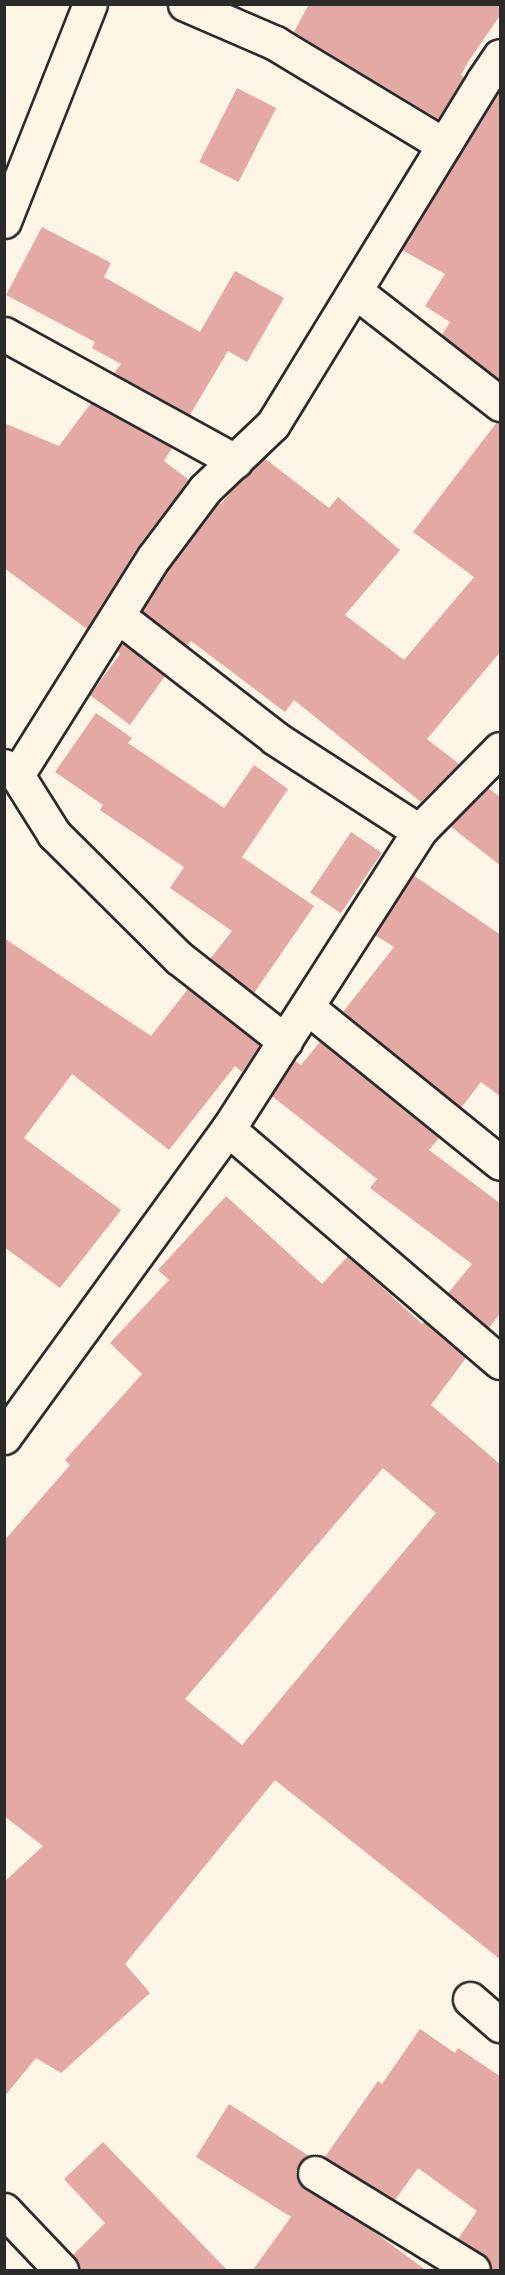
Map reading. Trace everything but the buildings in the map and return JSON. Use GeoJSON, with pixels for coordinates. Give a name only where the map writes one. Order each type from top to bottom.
{"type":"FeatureCollection","features":[{"type":"Feature","properties":{"kind":"street"},"geometry":{"type":"LineString","coordinates":[[4,221],[90,4]]}},
{"type":"Feature","properties":{"kind":"street"},"geometry":{"type":"LineString","coordinates":[[185,4],[275,43],[444,145]]}},
{"type":"Feature","properties":{"kind":"street"},"geometry":{"type":"LineString","coordinates":[[285,1041],[179,958],[54,834],[11,770],[118,616],[154,557],[206,489],[273,424],[444,145],[501,57]]}},
{"type":"Feature","properties":{"kind":"street"},"geometry":{"type":"LineString","coordinates":[[355,291],[501,404]]}},
{"type":"Feature","properties":{"kind":"street"},"geometry":{"type":"LineString","coordinates":[[4,334],[235,461]]}},
{"type":"Feature","properties":{"kind":"street"},"geometry":{"type":"LineString","coordinates":[[118,616],[275,738],[419,831]]}},
{"type":"Feature","properties":{"kind":"street"},"geometry":{"type":"LineString","coordinates":[[4,1437],[228,1129],[419,831],[501,749]]}},
{"type":"Feature","properties":{"kind":"street"},"geometry":{"type":"LineString","coordinates":[[307,1007],[501,1163]]}},
{"type":"Feature","properties":{"kind":"street"},"geometry":{"type":"LineString","coordinates":[[228,1129],[501,1362]]}},
{"type":"Feature","properties":{"kind":"street"},"geometry":{"type":"LineString","coordinates":[[470,1999],[501,2025]]}},
{"type":"Feature","properties":{"kind":"street"},"geometry":{"type":"LineString","coordinates":[[315,2173],[473,2271]]}},
{"type":"Feature","properties":{"kind":"street"},"geometry":{"type":"LineString","coordinates":[[4,2210],[62,2271]]}}]}
